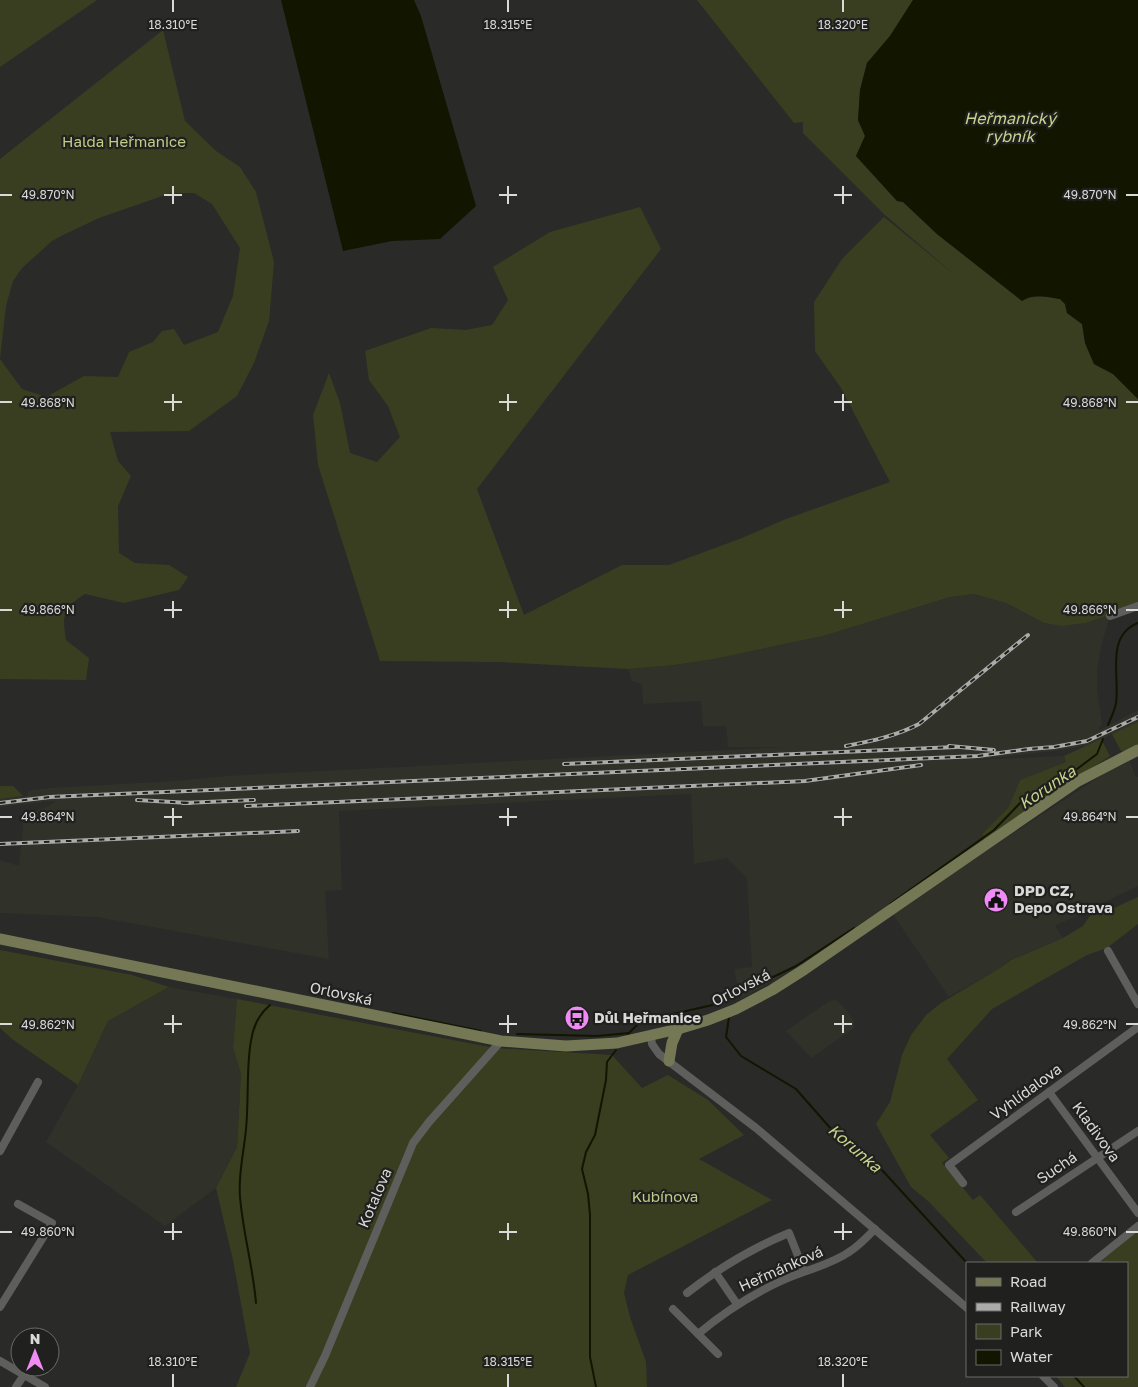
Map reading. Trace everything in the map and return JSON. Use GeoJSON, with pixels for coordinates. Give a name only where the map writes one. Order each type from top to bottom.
{"type":"FeatureCollection","features":[{"type":"Feature","properties":{"kind":"main road","name":"Orlovská"},"geometry":{"type":"LineString","coordinates":[[0,939],[501,1041],[544,1046],[581,1046],[617,1043],[678,1029],[720,1016],[748,1004],[772,990],[1066,789],[1115,760],[1138,750]]}},
{"type":"Feature","properties":{"kind":"main road"},"geometry":{"type":"LineString","coordinates":[[669,1061],[672,1043],[678,1029]]}},
{"type":"Feature","properties":{"kind":"street"},"geometry":{"type":"LineString","coordinates":[[1110,616],[1138,606]]}},
{"type":"Feature","properties":{"kind":"street"},"geometry":{"type":"LineString","coordinates":[[1108,951],[1138,1004]]}},
{"type":"Feature","properties":{"kind":"street","name":"Vyhlídalova"},"geometry":{"type":"LineString","coordinates":[[963,1183],[949,1165],[1138,1027]]}},
{"type":"Feature","properties":{"kind":"street"},"geometry":{"type":"LineString","coordinates":[[651,1036],[652,1044],[656,1050],[734,1111],[966,1307]]}},
{"type":"Feature","properties":{"kind":"street","name":"Kotalova"},"geometry":{"type":"LineString","coordinates":[[310,1387],[325,1356],[413,1143],[428,1122],[501,1041]]}},
{"type":"Feature","properties":{"kind":"street"},"geometry":{"type":"LineString","coordinates":[[0,1152],[38,1082]]}},
{"type":"Feature","properties":{"kind":"street","name":"Kladivova"},"geometry":{"type":"LineString","coordinates":[[1049,1092],[1138,1213]]}},
{"type":"Feature","properties":{"kind":"street","name":"Suchá"},"geometry":{"type":"LineString","coordinates":[[1016,1212],[1138,1130]]}},
{"type":"Feature","properties":{"kind":"street"},"geometry":{"type":"LineString","coordinates":[[0,1307],[52,1224],[18,1204]]}},
{"type":"Feature","properties":{"kind":"street"},"geometry":{"type":"LineString","coordinates":[[1093,1262],[1138,1226]]}},
{"type":"Feature","properties":{"kind":"street","name":"Heřmánková"},"geometry":{"type":"LineString","coordinates":[[698,1334],[736,1304],[780,1281],[840,1258],[850,1252],[875,1229]]}},
{"type":"Feature","properties":{"kind":"street"},"geometry":{"type":"LineString","coordinates":[[687,1293],[715,1272],[744,1254],[789,1233],[804,1271]]}},
{"type":"Feature","properties":{"kind":"street"},"geometry":{"type":"LineString","coordinates":[[715,1272],[736,1304]]}},
{"type":"Feature","properties":{"kind":"street"},"geometry":{"type":"LineString","coordinates":[[673,1308],[718,1354]]}},
{"type":"Feature","properties":{"kind":"street"},"geometry":{"type":"LineString","coordinates":[[28,1377],[45,1387]]}},
{"type":"Feature","properties":{"kind":"street"},"geometry":{"type":"LineString","coordinates":[[1044,1377],[1054,1387]]}},
{"type":"Feature","properties":{"kind":"shaded area"},"geometry":{"type":"Polygon","coordinates":[[[974,594],[1006,603],[1044,623],[1062,626],[1086,623],[1110,616],[1097,670],[1097,689],[1102,724],[1098,731],[1138,710],[1138,722],[1089,745],[1055,751],[973,760],[1064,756],[1066,762],[1020,780],[1008,808],[982,834],[985,841],[776,979],[741,999],[734,969],[752,967],[747,878],[727,858],[694,864],[691,794],[339,811],[342,890],[325,891],[329,959],[97,917],[0,913],[0,860],[19,866],[24,817],[56,802],[0,807],[0,799],[28,796],[28,791],[50,788],[176,781],[227,776],[784,747],[728,747],[726,726],[703,726],[701,701],[643,704],[642,684],[632,681],[628,669],[714,659],[823,636],[950,597],[974,594]]]}},
{"type":"Feature","properties":{"kind":"shaded area"},"geometry":{"type":"Polygon","coordinates":[[[1130,761],[1136,777],[1138,777],[1138,886],[1055,926],[1063,938],[1010,960],[1000,968],[949,997],[892,913],[1105,773],[1130,761]]]}},
{"type":"Feature","properties":{"kind":"shaded area"},"geometry":{"type":"Polygon","coordinates":[[[169,987],[237,999],[233,1048],[241,1074],[237,1147],[216,1188],[165,1226],[46,1142],[78,1085],[108,1021],[169,987]]]}},
{"type":"Feature","properties":{"kind":"shaded area"},"geometry":{"type":"Polygon","coordinates":[[[836,1000],[847,1011],[854,1022],[854,1028],[811,1058],[786,1031],[829,1001],[836,1000]]]}},
{"type":"Feature","properties":{"kind":"green space"},"geometry":{"type":"Polygon","coordinates":[[[0,0],[97,0],[0,67],[0,0]]]}},
{"type":"Feature","properties":{"kind":"green space"},"geometry":{"type":"Polygon","coordinates":[[[697,0],[913,0],[890,36],[867,63],[860,90],[858,120],[865,136],[856,156],[897,201],[903,202],[937,234],[1022,301],[1035,297],[1060,299],[1065,304],[1067,313],[1082,324],[1085,343],[1094,364],[1113,374],[1138,399],[1138,606],[1086,623],[1062,626],[1044,623],[1006,603],[974,594],[950,597],[823,636],[714,659],[628,669],[501,662],[380,661],[318,465],[313,415],[329,373],[340,403],[350,453],[377,462],[400,437],[388,406],[369,380],[365,351],[431,328],[466,330],[492,325],[508,300],[493,267],[550,232],[640,207],[661,249],[477,489],[524,615],[622,565],[669,565],[742,538],[786,519],[890,482],[841,388],[815,351],[814,302],[842,259],[884,217],[956,276],[885,215],[803,133],[803,122],[794,123],[697,0]]]}},
{"type":"Feature","properties":{"kind":"green space","name":"Halda Heřmanice"},"geometry":{"type":"Polygon","coordinates":[[[163,30],[185,121],[216,151],[240,167],[256,192],[274,262],[269,321],[254,363],[237,396],[189,431],[110,432],[118,461],[131,476],[118,506],[119,553],[135,563],[169,565],[188,577],[179,590],[124,603],[85,594],[68,608],[64,618],[66,640],[89,658],[86,680],[0,679],[0,359],[0,159],[163,30]],[[171,193],[99,218],[52,241],[22,268],[13,281],[6,306],[0,359],[22,389],[46,397],[84,376],[118,377],[129,352],[153,342],[162,331],[174,329],[184,345],[218,332],[233,296],[240,248],[212,204],[194,193],[171,193]]]}},
{"type":"Feature","properties":{"kind":"green space"},"geometry":{"type":"Polygon","coordinates":[[[1138,722],[1138,745],[1126,751],[1121,751],[1112,734],[1138,722]]]}},
{"type":"Feature","properties":{"kind":"green space"},"geometry":{"type":"Polygon","coordinates":[[[1101,739],[1110,756],[1030,808],[985,841],[982,834],[1008,808],[1020,780],[1066,762],[1064,756],[1101,739]]]}},
{"type":"Feature","properties":{"kind":"green space"},"geometry":{"type":"Polygon","coordinates":[[[0,786],[13,786],[23,796],[0,799],[0,786]]]}},
{"type":"Feature","properties":{"kind":"green space"},"geometry":{"type":"Polygon","coordinates":[[[1138,897],[1138,924],[1107,948],[1087,955],[992,1009],[947,1059],[978,1100],[930,1135],[949,1158],[942,1163],[973,1200],[980,1195],[1037,1262],[986,1262],[928,1201],[911,1187],[876,1124],[890,1102],[902,1055],[911,1035],[926,1015],[941,1003],[1011,960],[1063,938],[1083,926],[1094,910],[1114,908],[1138,897]]]}},
{"type":"Feature","properties":{"kind":"green space"},"geometry":{"type":"Polygon","coordinates":[[[0,950],[132,975],[169,987],[108,1021],[78,1085],[12,1039],[0,1028],[0,950]]]}},
{"type":"Feature","properties":{"kind":"green space","name":"Kubínova"},"geometry":{"type":"Polygon","coordinates":[[[237,999],[495,1048],[612,1055],[642,1088],[668,1075],[708,1100],[744,1135],[699,1159],[772,1200],[628,1275],[624,1293],[630,1317],[646,1362],[647,1387],[236,1387],[250,1353],[233,1260],[216,1188],[237,1147],[241,1074],[233,1048],[237,999]]]}},
{"type":"Feature","properties":{"kind":"green space"},"geometry":{"type":"Polygon","coordinates":[[[1138,1231],[1138,1387],[1065,1387],[1057,1377],[1128,1377],[1128,1262],[1099,1262],[1138,1231]]]}},
{"type":"Feature","properties":{"kind":"water"},"geometry":{"type":"Polygon","coordinates":[[[281,0],[414,0],[421,16],[476,206],[440,239],[392,241],[343,251],[281,0]]]}},
{"type":"Feature","properties":{"kind":"water","name":"Heřmanický rybník"},"geometry":{"type":"Polygon","coordinates":[[[913,0],[1138,0],[1138,399],[1113,374],[1094,364],[1085,343],[1082,324],[1067,313],[1065,304],[1060,299],[1036,296],[1022,301],[937,234],[903,202],[897,201],[856,156],[865,136],[858,120],[860,90],[867,63],[890,36],[913,0]]]}},
{"type":"Feature","properties":{"kind":"waterway","name":"Korunka"},"geometry":{"type":"LineString","coordinates":[[1108,725],[1116,703],[1116,658],[1118,647],[1121,637],[1128,629],[1138,623]]}},
{"type":"Feature","properties":{"kind":"waterway","name":"Korunka"},"geometry":{"type":"LineString","coordinates":[[890,904],[994,830],[1025,798],[1077,769],[1097,754],[1103,739]]}},
{"type":"Feature","properties":{"kind":"waterway","name":"Korunka"},"geometry":{"type":"LineString","coordinates":[[651,1019],[717,1004],[796,966],[854,928]]}},
{"type":"Feature","properties":{"kind":"waterway"},"geometry":{"type":"LineString","coordinates":[[256,1303],[241,1210],[240,1180],[247,1118],[251,1041],[257,1021],[270,1005]]}},
{"type":"Feature","properties":{"kind":"waterway"},"geometry":{"type":"LineString","coordinates":[[393,1013],[481,1031]]}},
{"type":"Feature","properties":{"kind":"waterway","name":"Korunka"},"geometry":{"type":"LineString","coordinates":[[729,1017],[726,1037],[741,1056],[796,1089],[839,1138],[882,1170],[966,1262]]}},
{"type":"Feature","properties":{"kind":"waterway"},"geometry":{"type":"LineString","coordinates":[[628,1034],[641,1021]]}},
{"type":"Feature","properties":{"kind":"waterway"},"geometry":{"type":"LineString","coordinates":[[517,1034],[597,1036],[629,1033]]}},
{"type":"Feature","properties":{"kind":"waterway"},"geometry":{"type":"LineString","coordinates":[[596,1387],[590,1357],[590,1215],[588,1194],[582,1169],[586,1152],[595,1135],[606,1080],[607,1062],[616,1050]]}},
{"type":"Feature","properties":{"kind":"waterway","name":"Korunka"},"geometry":{"type":"LineString","coordinates":[[1075,1377],[1084,1387]]}},
{"type":"Feature","properties":{"kind":"railway"},"geometry":{"type":"LineString","coordinates":[[846,746],[893,735],[919,724],[1028,635]]}},
{"type":"Feature","properties":{"kind":"railway"},"geometry":{"type":"LineString","coordinates":[[0,803],[50,797],[978,756],[1087,741],[1138,717]]}},
{"type":"Feature","properties":{"kind":"railway"},"geometry":{"type":"LineString","coordinates":[[949,746],[994,750]]}},
{"type":"Feature","properties":{"kind":"railway"},"geometry":{"type":"LineString","coordinates":[[564,764],[956,747]]}},
{"type":"Feature","properties":{"kind":"railway"},"geometry":{"type":"LineString","coordinates":[[246,806],[805,781],[921,765]]}},
{"type":"Feature","properties":{"kind":"railway"},"geometry":{"type":"LineString","coordinates":[[137,800],[190,803]]}},
{"type":"Feature","properties":{"kind":"railway"},"geometry":{"type":"LineString","coordinates":[[183,803],[254,800]]}},
{"type":"Feature","properties":{"kind":"railway"},"geometry":{"type":"LineString","coordinates":[[0,844],[298,831]]}},
{"type":"Feature","properties":{"kind":"place","name":"DPD CZ, Depo Ostrava"},"geometry":{"type":"Point","coordinates":[996,900]}},
{"type":"Feature","properties":{"kind":"place","name":"Důl Heřmanice"},"geometry":{"type":"Point","coordinates":[577,1018]}}]}
